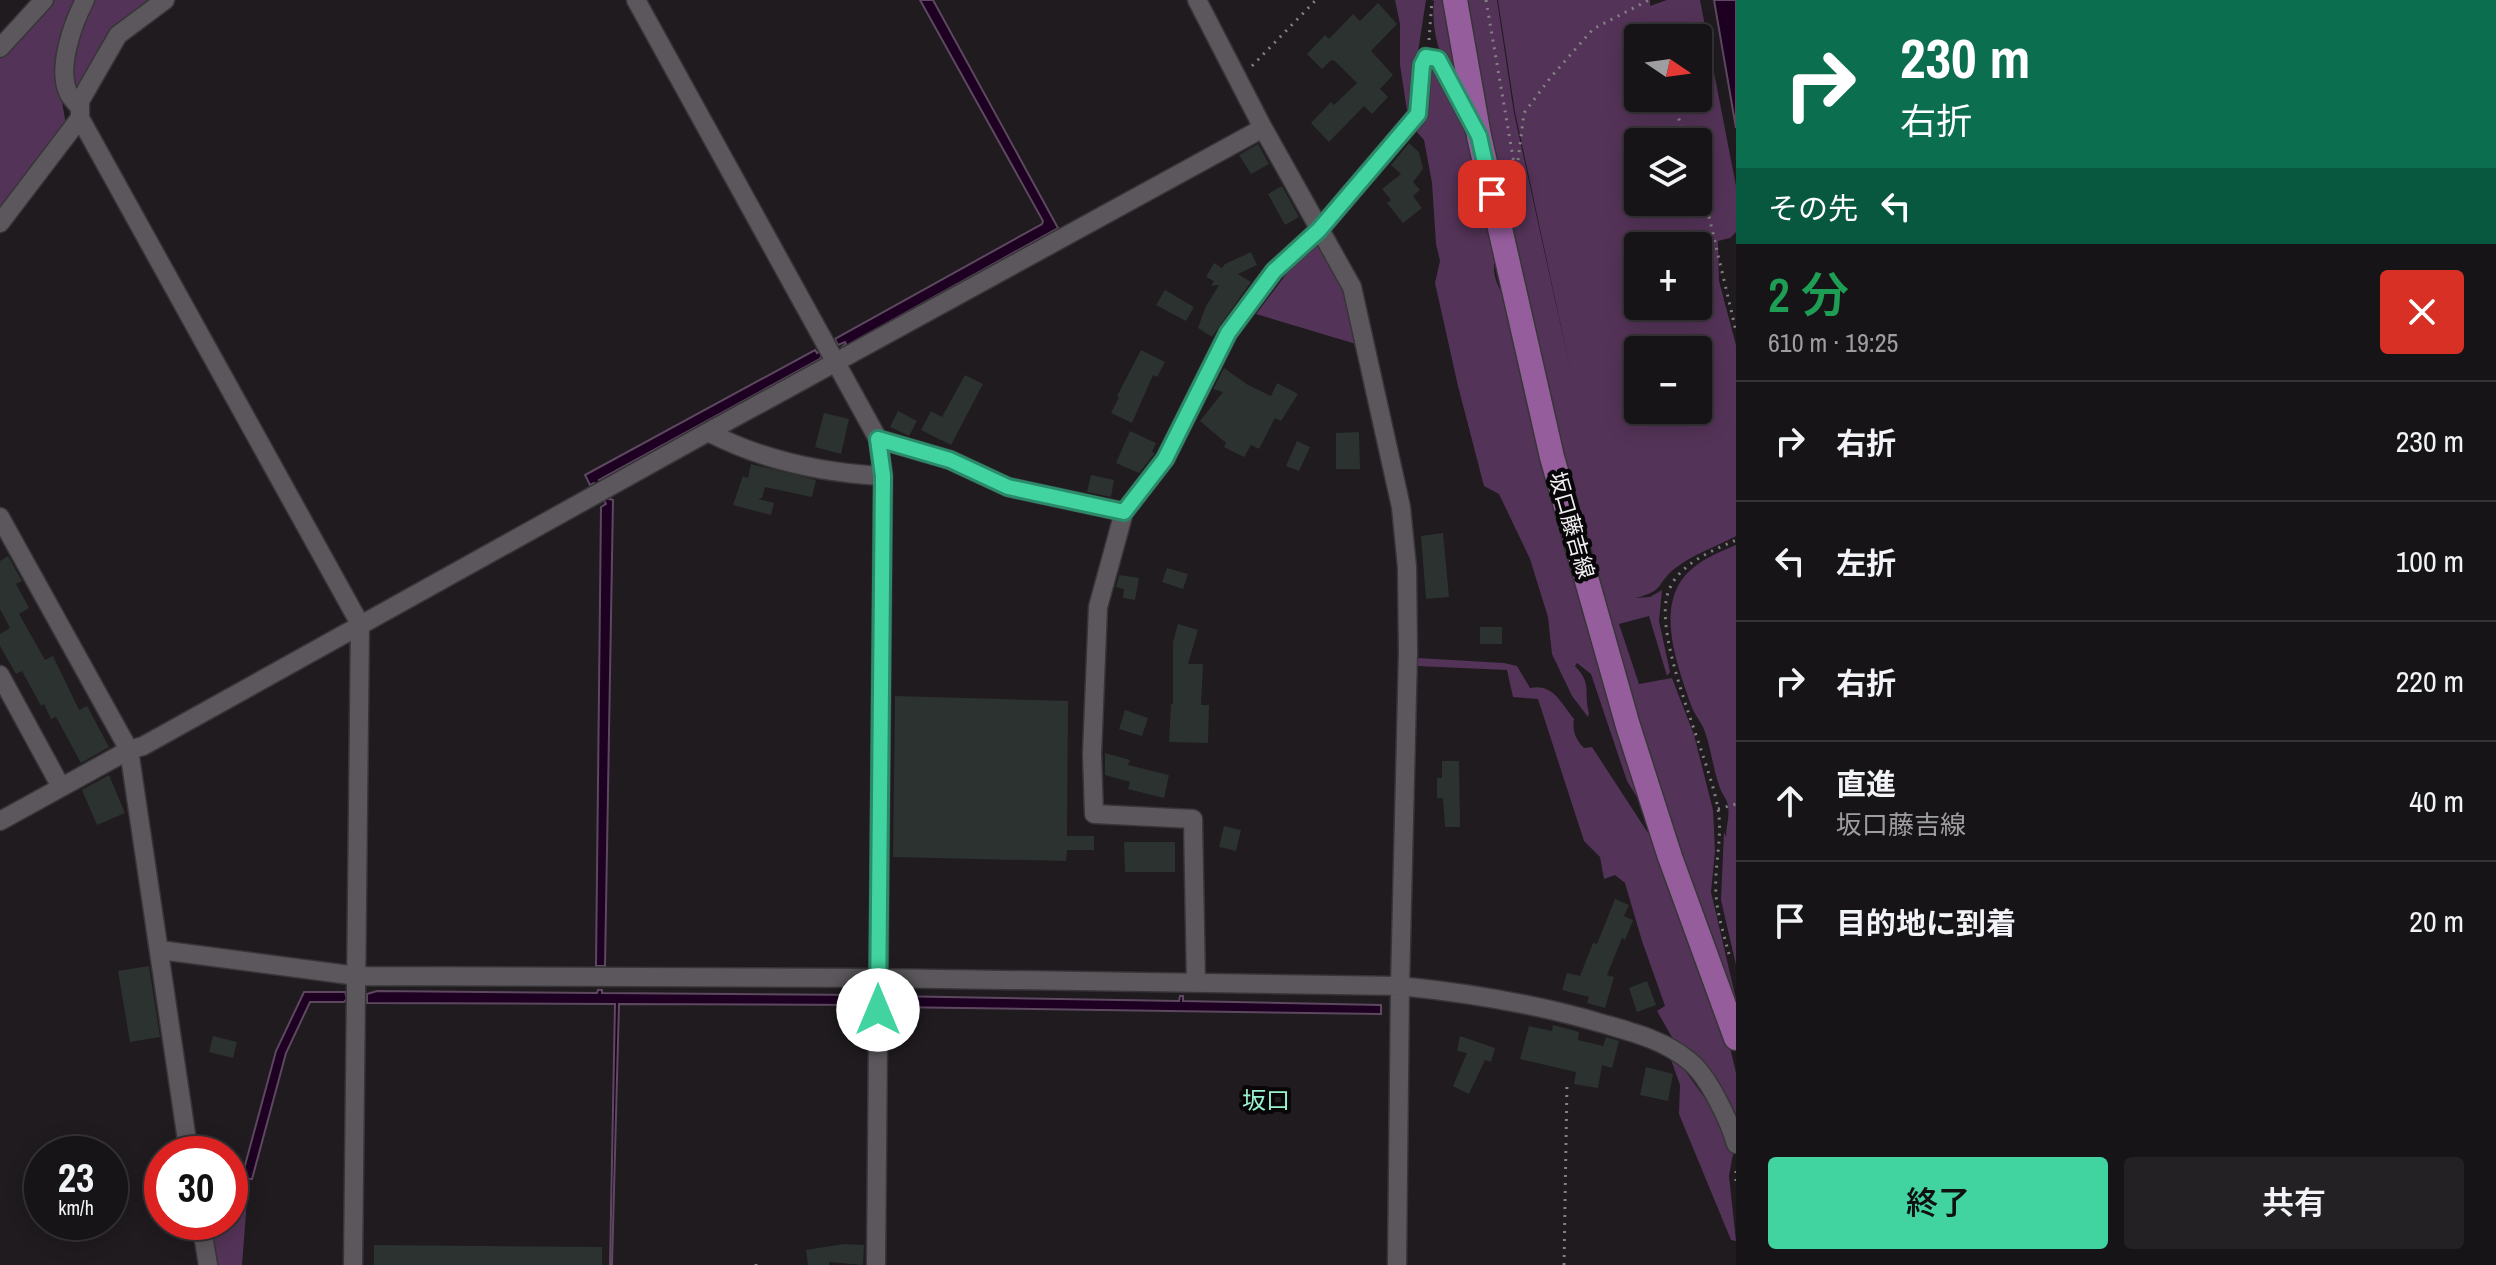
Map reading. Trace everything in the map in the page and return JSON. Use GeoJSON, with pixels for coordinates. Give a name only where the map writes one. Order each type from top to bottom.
{"type":"FeatureCollection","features":[{"type":"Feature","properties":{"kind":"main road","name":"坂口藤吉線"},"geometry":{"type":"LineString","coordinates":[[1455,0],[1479,136],[1552,457],[1628,726],[1670,857],[1736,1038]]}},
{"type":"Feature","properties":{"kind":"street"},"geometry":{"type":"LineString","coordinates":[[0,48],[44,0]]}},
{"type":"Feature","properties":{"kind":"street"},"geometry":{"type":"LineString","coordinates":[[85,0],[70,35],[65,62],[68,92],[360,624],[353,1265]]}},
{"type":"Feature","properties":{"kind":"street"},"geometry":{"type":"LineString","coordinates":[[0,223],[80,113],[80,101],[118,35],[165,0]]}},
{"type":"Feature","properties":{"kind":"street"},"geometry":{"type":"LineString","coordinates":[[636,0],[878,439],[883,476],[876,1265]]}},
{"type":"Feature","properties":{"kind":"street"},"geometry":{"type":"LineString","coordinates":[[1197,0],[1263,128],[1352,287],[1401,507],[1407,567],[1408,652],[1397,1265]]}},
{"type":"Feature","properties":{"kind":"street"},"geometry":{"type":"LineString","coordinates":[[1196,983],[1193,819],[1094,814],[1092,754],[1098,607],[1124,512],[1165,459],[1228,333],[1274,271],[1319,230],[1418,114],[1422,65],[1428,56],[1438,59],[1479,136]]}},
{"type":"Feature","properties":{"kind":"street"},"geometry":{"type":"LineString","coordinates":[[0,821],[129,750],[143,746],[1263,128]]}},
{"type":"Feature","properties":{"kind":"street"},"geometry":{"type":"LineString","coordinates":[[708,432],[740,449],[770,458],[849,474],[883,476]]}},
{"type":"Feature","properties":{"kind":"street"},"geometry":{"type":"LineString","coordinates":[[878,439],[950,460],[1008,487],[1124,512]]}},
{"type":"Feature","properties":{"kind":"street"},"geometry":{"type":"LineString","coordinates":[[0,517],[129,750],[186,1136]]}},
{"type":"Feature","properties":{"kind":"street"},"geometry":{"type":"LineString","coordinates":[[0,675],[61,787]]}},
{"type":"Feature","properties":{"kind":"street"},"geometry":{"type":"LineString","coordinates":[[160,950],[357,976],[878,978],[1400,986],[1457,992],[1555,1010],[1662,1041],[1692,1062],[1729,1118],[1736,1144]]}},
{"type":"Feature","properties":{"kind":"street"},"geometry":{"type":"LineString","coordinates":[[204,1240],[208,1265]]}},
{"type":"Feature","properties":{"kind":"path"},"geometry":{"type":"LineString","coordinates":[[1239,79],[1316,0]]}},
{"type":"Feature","properties":{"kind":"path"},"geometry":{"type":"LineString","coordinates":[[1428,56],[1432,0]]}},
{"type":"Feature","properties":{"kind":"path"},"geometry":{"type":"LineString","coordinates":[[1486,0],[1516,175]]}},
{"type":"Feature","properties":{"kind":"path"},"geometry":{"type":"LineString","coordinates":[[1516,207],[1516,175],[1524,113],[1593,29],[1649,0]]}},
{"type":"Feature","properties":{"kind":"path"},"geometry":{"type":"LineString","coordinates":[[1709,216],[1736,331]]}},
{"type":"Feature","properties":{"kind":"path"},"geometry":{"type":"LineString","coordinates":[[1729,956],[1716,894],[1720,840],[1718,809],[1668,646],[1664,614],[1669,589],[1682,569],[1736,540]]}},
{"type":"Feature","properties":{"kind":"path"},"geometry":{"type":"LineString","coordinates":[[1718,809],[1736,804]]}},
{"type":"Feature","properties":{"kind":"path"},"geometry":{"type":"LineString","coordinates":[[1564,1265],[1567,1082]]}},
{"type":"Feature","properties":{"kind":"path"},"geometry":{"type":"LineString","coordinates":[[1736,1171],[1736,1185]]}},
{"type":"Feature","properties":{"kind":"shaded area"},"geometry":{"type":"Polygon","coordinates":[[[53,0],[78,0],[61,36],[57,73],[66,125],[0,212],[0,54],[53,0]]]}},
{"type":"Feature","properties":{"kind":"shaded area"},"geometry":{"type":"Polygon","coordinates":[[[91,0],[150,0],[76,89],[72,85],[73,49],[91,0]]]}},
{"type":"Feature","properties":{"kind":"shaded area"},"geometry":{"type":"Polygon","coordinates":[[[920,0],[933,0],[1058,228],[851,343],[844,350],[845,342],[838,345],[835,339],[1043,221],[920,0]]]}},
{"type":"Feature","properties":{"kind":"shaded area"},"geometry":{"type":"Polygon","coordinates":[[[1395,0],[1426,0],[1408,117],[1400,65],[1400,24],[1395,0]]]}},
{"type":"Feature","properties":{"kind":"shaded area"},"geometry":{"type":"Polygon","coordinates":[[[1434,0],[1449,0],[1465,106],[1437,42],[1434,0]]]}},
{"type":"Feature","properties":{"kind":"shaded area"},"geometry":{"type":"Polygon","coordinates":[[[1461,0],[1497,0],[1514,113],[1571,373],[1515,112],[1498,0],[1650,0],[1650,6],[1667,0],[1700,0],[1705,24],[1624,24],[1624,112],[1712,112],[1712,62],[1736,186],[1736,232],[1730,238],[1718,241],[1719,281],[1736,345],[1736,536],[1681,564],[1668,574],[1656,590],[1635,598],[1650,597],[1662,590],[1659,621],[1670,672],[1667,676],[1649,616],[1619,624],[1639,684],[1672,678],[1694,735],[1713,810],[1715,851],[1711,892],[1736,999],[1736,1022],[1687,889],[1564,477],[1520,263],[1512,252],[1461,0]]]}},
{"type":"Feature","properties":{"kind":"shaded area"},"geometry":{"type":"Polygon","coordinates":[[[1714,0],[1736,0],[1736,128],[1714,0]]]}},
{"type":"Feature","properties":{"kind":"shaded area"},"geometry":{"type":"Polygon","coordinates":[[[1431,67],[1437,68],[1469,129],[1497,251],[1494,263],[1496,279],[1503,295],[1560,520],[1563,545],[1570,570],[1577,575],[1649,817],[1627,781],[1591,674],[1577,663],[1575,666],[1586,683],[1588,717],[1572,696],[1552,654],[1548,617],[1530,559],[1499,494],[1484,486],[1435,283],[1440,261],[1432,183],[1424,140],[1416,131],[1420,123],[1427,72],[1431,67]]]}},
{"type":"Feature","properties":{"kind":"shaded area"},"geometry":{"type":"Polygon","coordinates":[[[1318,243],[1346,295],[1356,344],[1256,314],[1287,273],[1318,243]]]}},
{"type":"Feature","properties":{"kind":"shaded area"},"geometry":{"type":"Polygon","coordinates":[[[815,350],[817,353],[820,351],[820,359],[599,480],[596,486],[594,483],[590,485],[585,475],[815,350]]]}},
{"type":"Feature","properties":{"kind":"shaded area"},"geometry":{"type":"Polygon","coordinates":[[[611,494],[605,966],[596,966],[601,507],[606,504],[603,499],[611,494]]]}},
{"type":"Feature","properties":{"kind":"shaded area"},"geometry":{"type":"Polygon","coordinates":[[[1736,545],[1736,965],[1721,900],[1728,806],[1705,732],[1692,709],[1680,671],[1671,634],[1671,615],[1673,598],[1693,568],[1736,545]]]}},
{"type":"Feature","properties":{"kind":"shaded area"},"geometry":{"type":"Polygon","coordinates":[[[1417,658],[1517,666],[1530,688],[1551,691],[1574,719],[1574,731],[1579,742],[1584,748],[1592,747],[1665,859],[1728,1039],[1736,1073],[1736,1126],[1673,1039],[1657,1011],[1665,1006],[1625,883],[1615,875],[1604,879],[1600,857],[1584,841],[1538,699],[1513,697],[1507,670],[1417,666],[1417,658]]]}},
{"type":"Feature","properties":{"kind":"shaded area"},"geometry":{"type":"Polygon","coordinates":[[[598,990],[602,993],[863,995],[867,999],[863,1005],[619,1004],[612,1265],[615,1004],[367,1003],[367,994],[377,991],[597,993],[598,990]]]}},
{"type":"Feature","properties":{"kind":"shaded area"},"geometry":{"type":"Polygon","coordinates":[[[304,992],[345,992],[347,999],[344,1002],[310,1002],[286,1053],[252,1179],[248,1179],[248,1154],[276,1051],[304,992]]]}},
{"type":"Feature","properties":{"kind":"shaded area"},"geometry":{"type":"Polygon","coordinates":[[[889,996],[1179,1001],[1183,996],[1183,1001],[1381,1005],[1381,1014],[889,1007],[889,996]]]}},
{"type":"Feature","properties":{"kind":"shaded area"},"geometry":{"type":"Polygon","coordinates":[[[1669,1054],[1673,1054],[1720,1119],[1733,1154],[1729,1176],[1736,1241],[1731,1240],[1679,1114],[1680,1085],[1669,1054]]]}},
{"type":"Feature","properties":{"kind":"shaded area"},"geometry":{"type":"Polygon","coordinates":[[[212,1240],[244,1240],[242,1265],[217,1265],[212,1240]]]}},
{"type":"Feature","properties":{"kind":"building"},"geometry":{"type":"Polygon","coordinates":[[[1378,3],[1397,24],[1371,51],[1393,75],[1380,89],[1388,97],[1372,114],[1364,106],[1329,142],[1311,123],[1331,102],[1334,105],[1357,83],[1335,61],[1331,60],[1322,69],[1307,54],[1325,35],[1329,39],[1353,14],[1360,21],[1378,3]]]}},
{"type":"Feature","properties":{"kind":"building"},"geometry":{"type":"Polygon","coordinates":[[[1409,143],[1419,152],[1423,169],[1413,182],[1420,190],[1413,196],[1422,208],[1403,223],[1387,203],[1391,200],[1382,189],[1401,174],[1391,165],[1409,143]]]}},
{"type":"Feature","properties":{"kind":"building"},"geometry":{"type":"Polygon","coordinates":[[[1258,144],[1269,164],[1251,174],[1239,155],[1258,144]]]}},
{"type":"Feature","properties":{"kind":"building"},"geometry":{"type":"Polygon","coordinates":[[[1282,186],[1299,217],[1285,225],[1268,194],[1282,186]]]}},
{"type":"Feature","properties":{"kind":"building"},"geometry":{"type":"Polygon","coordinates":[[[1251,252],[1257,265],[1238,274],[1251,282],[1212,337],[1198,328],[1205,308],[1219,285],[1211,286],[1214,281],[1206,277],[1214,263],[1222,268],[1251,252]]]}},
{"type":"Feature","properties":{"kind":"building"},"geometry":{"type":"Polygon","coordinates":[[[1165,290],[1194,307],[1186,321],[1156,305],[1165,290]]]}},
{"type":"Feature","properties":{"kind":"building"},"geometry":{"type":"Polygon","coordinates":[[[1141,350],[1165,362],[1157,377],[1153,375],[1132,423],[1111,413],[1141,350]]]}},
{"type":"Feature","properties":{"kind":"building"},"geometry":{"type":"Polygon","coordinates":[[[1224,368],[1271,396],[1277,383],[1298,394],[1281,421],[1275,418],[1259,449],[1251,445],[1244,457],[1224,447],[1226,443],[1200,421],[1223,392],[1213,389],[1224,368]]]}},
{"type":"Feature","properties":{"kind":"building"},"geometry":{"type":"Polygon","coordinates":[[[965,375],[983,384],[951,445],[921,430],[931,411],[942,417],[965,375]]]}},
{"type":"Feature","properties":{"kind":"building"},"geometry":{"type":"Polygon","coordinates":[[[898,411],[917,421],[909,436],[890,427],[898,411]]]}},
{"type":"Feature","properties":{"kind":"building"},"geometry":{"type":"Polygon","coordinates":[[[824,413],[849,419],[841,454],[815,447],[824,413]]]}},
{"type":"Feature","properties":{"kind":"building"},"geometry":{"type":"Polygon","coordinates":[[[1130,431],[1156,443],[1152,452],[1155,453],[1139,473],[1116,463],[1130,431]]]}},
{"type":"Feature","properties":{"kind":"building"},"geometry":{"type":"Polygon","coordinates":[[[1359,432],[1360,469],[1336,469],[1336,433],[1359,432]]]}},
{"type":"Feature","properties":{"kind":"building"},"geometry":{"type":"Polygon","coordinates":[[[1297,441],[1310,447],[1299,471],[1286,466],[1297,441]]]}},
{"type":"Feature","properties":{"kind":"building"},"geometry":{"type":"Polygon","coordinates":[[[751,464],[816,480],[812,497],[765,487],[762,498],[758,499],[774,503],[771,515],[733,505],[743,476],[748,478],[751,464]]]}},
{"type":"Feature","properties":{"kind":"building"},"geometry":{"type":"Polygon","coordinates":[[[1091,475],[1114,480],[1111,497],[1087,492],[1091,475]]]}},
{"type":"Feature","properties":{"kind":"building"},"geometry":{"type":"Polygon","coordinates":[[[1443,533],[1449,597],[1426,599],[1421,536],[1443,533]]]}},
{"type":"Feature","properties":{"kind":"building"},"geometry":{"type":"Polygon","coordinates":[[[8,556],[22,581],[16,584],[29,608],[19,614],[45,660],[53,656],[79,710],[87,706],[109,747],[81,763],[56,717],[51,719],[22,671],[16,674],[0,646],[0,634],[10,628],[0,609],[0,561],[8,556]]]}},
{"type":"Feature","properties":{"kind":"building"},"geometry":{"type":"Polygon","coordinates":[[[1167,568],[1188,574],[1183,589],[1162,582],[1167,568]]]}},
{"type":"Feature","properties":{"kind":"building"},"geometry":{"type":"Polygon","coordinates":[[[1119,575],[1139,578],[1135,600],[1123,598],[1124,589],[1116,587],[1119,575]]]}},
{"type":"Feature","properties":{"kind":"building"},"geometry":{"type":"Polygon","coordinates":[[[1178,624],[1198,630],[1188,664],[1203,664],[1201,705],[1209,705],[1208,743],[1169,742],[1173,704],[1173,642],[1178,624]]]}},
{"type":"Feature","properties":{"kind":"building"},"geometry":{"type":"Polygon","coordinates":[[[1480,627],[1502,627],[1502,644],[1480,644],[1480,627]]]}},
{"type":"Feature","properties":{"kind":"building"},"geometry":{"type":"Polygon","coordinates":[[[895,696],[1068,701],[1067,836],[1094,836],[1094,850],[1067,850],[1066,861],[893,857],[895,696]]]}},
{"type":"Feature","properties":{"kind":"building"},"geometry":{"type":"Polygon","coordinates":[[[1125,710],[1148,718],[1142,736],[1119,729],[1125,710]]]}},
{"type":"Feature","properties":{"kind":"building"},"geometry":{"type":"Polygon","coordinates":[[[1105,753],[1130,760],[1128,765],[1169,775],[1164,798],[1128,789],[1130,782],[1105,775],[1105,753]]]}},
{"type":"Feature","properties":{"kind":"building"},"geometry":{"type":"Polygon","coordinates":[[[1442,761],[1459,761],[1460,827],[1445,827],[1443,798],[1437,798],[1437,778],[1442,778],[1442,761]]]}},
{"type":"Feature","properties":{"kind":"building"},"geometry":{"type":"Polygon","coordinates":[[[109,775],[125,813],[97,825],[82,790],[109,775]]]}},
{"type":"Feature","properties":{"kind":"building"},"geometry":{"type":"Polygon","coordinates":[[[1224,826],[1241,830],[1236,851],[1219,847],[1224,826]]]}},
{"type":"Feature","properties":{"kind":"building"},"geometry":{"type":"Polygon","coordinates":[[[1124,842],[1175,842],[1175,872],[1125,872],[1124,842]]]}},
{"type":"Feature","properties":{"kind":"building"},"geometry":{"type":"Polygon","coordinates":[[[1615,899],[1629,905],[1624,916],[1633,920],[1607,975],[1614,977],[1605,1008],[1587,1003],[1589,997],[1562,990],[1567,973],[1580,976],[1615,899]]]}},
{"type":"Feature","properties":{"kind":"building"},"geometry":{"type":"Polygon","coordinates":[[[149,966],[160,1037],[130,1042],[118,971],[149,966]]]}},
{"type":"Feature","properties":{"kind":"building"},"geometry":{"type":"Polygon","coordinates":[[[1647,981],[1656,1005],[1637,1012],[1629,988],[1647,981]]]}},
{"type":"Feature","properties":{"kind":"building"},"geometry":{"type":"Polygon","coordinates":[[[1553,1025],[1579,1032],[1578,1040],[1603,1046],[1606,1037],[1619,1041],[1612,1068],[1602,1065],[1598,1088],[1574,1084],[1576,1072],[1520,1059],[1529,1026],[1552,1031],[1553,1025]]]}},
{"type":"Feature","properties":{"kind":"building"},"geometry":{"type":"Polygon","coordinates":[[[213,1036],[237,1042],[233,1058],[209,1052],[213,1036]]]}},
{"type":"Feature","properties":{"kind":"building"},"geometry":{"type":"Polygon","coordinates":[[[1460,1036],[1495,1048],[1491,1062],[1485,1060],[1469,1094],[1453,1086],[1467,1053],[1457,1051],[1460,1036]]]}},
{"type":"Feature","properties":{"kind":"building"},"geometry":{"type":"Polygon","coordinates":[[[1646,1067],[1673,1074],[1668,1101],[1640,1095],[1646,1067]]]}},
{"type":"Feature","properties":{"kind":"building"},"geometry":{"type":"Polygon","coordinates":[[[844,1244],[864,1245],[863,1265],[829,1262],[829,1265],[808,1265],[806,1250],[844,1244]]]}},
{"type":"Feature","properties":{"kind":"building"},"geometry":{"type":"Polygon","coordinates":[[[374,1245],[602,1247],[602,1265],[374,1265],[374,1245]]]}},
{"type":"Feature","properties":{"kind":"district","name":"坂口"},"geometry":{"type":"Point","coordinates":[1266,1101]}},
{"type":"Feature","properties":{"kind":"route"},"geometry":{"type":"LineString","coordinates":[[878,1010],[883,476],[878,439],[950,460],[1008,487],[1124,512],[1165,459],[1228,333],[1274,271],[1319,230],[1418,114],[1422,65],[1426,57],[1435,56],[1438,59],[1479,136],[1492,194]]}}]}
